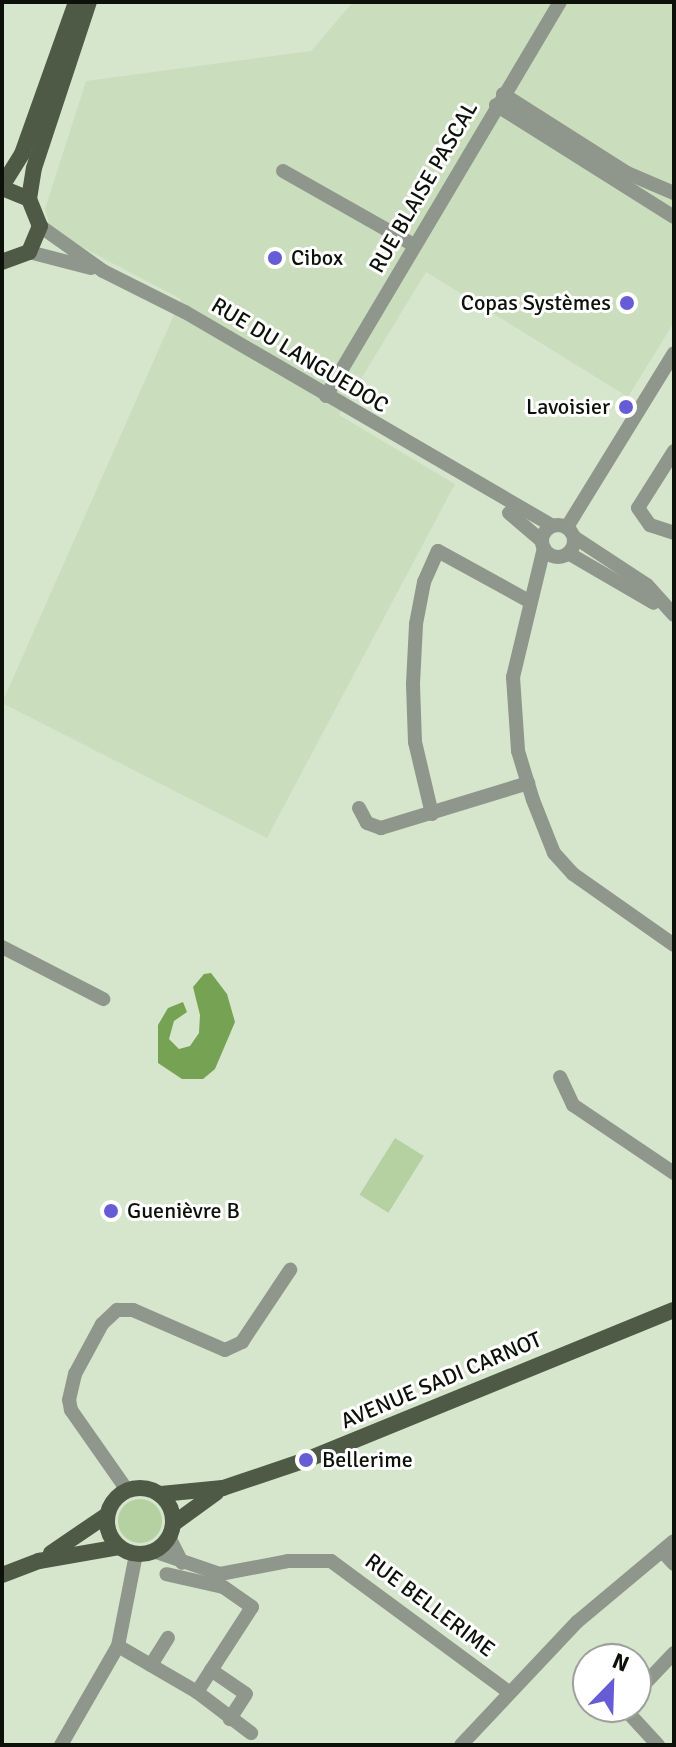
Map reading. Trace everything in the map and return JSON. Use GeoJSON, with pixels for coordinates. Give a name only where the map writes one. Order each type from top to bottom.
{"type":"FeatureCollection","features":[{"type":"Feature","properties":{"kind":"main road"},"geometry":{"type":"LineString","coordinates":[[29,199],[2,187],[22,154],[76,2]]}},
{"type":"Feature","properties":{"kind":"main road"},"geometry":{"type":"LineString","coordinates":[[2,276],[7,262],[29,252],[40,226],[29,199],[34,168],[89,2]]}},
{"type":"Feature","properties":{"kind":"main road","name":"AVENUE SADI CARNOT"},"geometry":{"type":"LineString","coordinates":[[161,1494],[223,1488],[318,1456],[674,1310]]}},
{"type":"Feature","properties":{"kind":"main road"},"geometry":{"type":"LineString","coordinates":[[39,1561],[107,1515],[114,1500],[127,1490],[145,1487],[161,1494],[171,1507],[171,1531],[153,1551],[136,1554],[119,1547],[109,1533],[107,1515]]}},
{"type":"Feature","properties":{"kind":"main road","name":"AVENUE SADI CARNOT"},"geometry":{"type":"LineString","coordinates":[[171,1531],[223,1488]]}},
{"type":"Feature","properties":{"kind":"main road"},"geometry":{"type":"LineString","coordinates":[[2,1575],[39,1561],[119,1547]]}},
{"type":"Feature","properties":{"kind":"street","name":"RUE BLAISE PASCAL"},"geometry":{"type":"LineString","coordinates":[[326,396],[499,100],[560,2]]}},
{"type":"Feature","properties":{"kind":"street"},"geometry":{"type":"LineString","coordinates":[[499,100],[627,173],[674,193]]}},
{"type":"Feature","properties":{"kind":"street"},"geometry":{"type":"LineString","coordinates":[[499,100],[674,217]]}},
{"type":"Feature","properties":{"kind":"street"},"geometry":{"type":"LineString","coordinates":[[283,171],[414,245]]}},
{"type":"Feature","properties":{"kind":"street","name":"RUE DU LANGUEDOC"},"geometry":{"type":"LineString","coordinates":[[40,226],[103,271],[185,312],[472,482],[564,530],[647,585],[674,617]]}},
{"type":"Feature","properties":{"kind":"street","name":"RUE DU LANGUEDOC"},"geometry":{"type":"LineString","coordinates":[[29,252],[103,271]]}},
{"type":"Feature","properties":{"kind":"street"},"geometry":{"type":"LineString","coordinates":[[674,353],[552,550],[531,595],[513,677],[518,751],[554,853],[622,913],[674,945]]}},
{"type":"Feature","properties":{"kind":"street"},"geometry":{"type":"LineString","coordinates":[[674,451],[638,508],[650,525],[674,533]]}},
{"type":"Feature","properties":{"kind":"street","name":"RUE DU LANGUEDOC"},"geometry":{"type":"LineString","coordinates":[[472,482],[552,550],[631,585],[674,617]]}},
{"type":"Feature","properties":{"kind":"street"},"geometry":{"type":"LineString","coordinates":[[552,550],[564,530]]}},
{"type":"Feature","properties":{"kind":"street"},"geometry":{"type":"LineString","coordinates":[[432,814],[415,742],[413,684],[416,624],[424,582],[438,551],[531,595]]}},
{"type":"Feature","properties":{"kind":"street"},"geometry":{"type":"LineString","coordinates":[[359,808],[367,823],[381,828],[528,783]]}},
{"type":"Feature","properties":{"kind":"street"},"geometry":{"type":"LineString","coordinates":[[2,947],[103,999]]}},
{"type":"Feature","properties":{"kind":"street"},"geometry":{"type":"LineString","coordinates":[[560,1077],[573,1105],[674,1173]]}},
{"type":"Feature","properties":{"kind":"street"},"geometry":{"type":"LineString","coordinates":[[127,1490],[71,1410],[69,1400],[75,1374],[102,1324],[117,1310],[133,1310],[225,1350],[242,1342],[290,1270]]}},
{"type":"Feature","properties":{"kind":"street"},"geometry":{"type":"LineString","coordinates":[[171,1531],[182,1563]]}},
{"type":"Feature","properties":{"kind":"street"},"geometry":{"type":"LineString","coordinates":[[471,1742],[509,1692],[577,1622],[668,1546],[674,1564]]}},
{"type":"Feature","properties":{"kind":"street","name":"RUE BELLERIME"},"geometry":{"type":"LineString","coordinates":[[153,1551],[220,1574],[288,1561],[331,1561],[509,1692]]}},
{"type":"Feature","properties":{"kind":"street"},"geometry":{"type":"LineString","coordinates":[[61,1745],[118,1646],[136,1554]]}},
{"type":"Feature","properties":{"kind":"street"},"geometry":{"type":"LineString","coordinates":[[166,1574],[223,1587],[252,1607],[197,1692]]}},
{"type":"Feature","properties":{"kind":"street"},"geometry":{"type":"LineString","coordinates":[[151,1665],[168,1638]]}},
{"type":"Feature","properties":{"kind":"street"},"geometry":{"type":"LineString","coordinates":[[118,1646],[197,1692],[251,1733]]}},
{"type":"Feature","properties":{"kind":"street"},"geometry":{"type":"LineString","coordinates":[[652,1676],[674,1653]]}},
{"type":"Feature","properties":{"kind":"street"},"geometry":{"type":"LineString","coordinates":[[211,1670],[246,1694],[230,1719]]}},
{"type":"Feature","properties":{"kind":"street"},"geometry":{"type":"LineString","coordinates":[[638,1723],[658,1745]]}},
{"type":"Feature","properties":{"kind":"shaded area"},"geometry":{"type":"Polygon","coordinates":[[[353,2],[674,2],[674,322],[628,397],[426,272],[339,415],[455,484],[267,838],[2,703],[181,299],[51,231],[45,209],[86,81],[311,51],[353,2]]]}},
{"type":"Feature","properties":{"kind":"shaded area"},"geometry":{"type":"Polygon","coordinates":[[[211,973],[227,994],[235,1022],[215,1069],[203,1079],[182,1079],[158,1063],[158,1025],[168,1008],[183,1002],[187,1012],[174,1021],[169,1039],[179,1049],[190,1046],[199,1033],[200,1015],[193,987],[204,974],[211,973]]]}},
{"type":"Feature","properties":{"kind":"shaded area"},"geometry":{"type":"Polygon","coordinates":[[[395,1138],[424,1156],[388,1213],[359,1195],[395,1138]]]}},
{"type":"Feature","properties":{"kind":"shaded area"},"geometry":{"type":"Polygon","coordinates":[[[140,1499],[156,1505],[162,1521],[156,1537],[140,1543],[124,1537],[118,1521],[124,1505],[140,1499]]]}},
{"type":"Feature","properties":{"kind":"place","name":"Cibox"},"geometry":{"type":"Point","coordinates":[275,258]}},
{"type":"Feature","properties":{"kind":"place","name":"Copas Systèmes"},"geometry":{"type":"Point","coordinates":[627,303]}},
{"type":"Feature","properties":{"kind":"place","name":"Lavoisier"},"geometry":{"type":"Point","coordinates":[626,407]}},
{"type":"Feature","properties":{"kind":"place","name":"Guenièvre B"},"geometry":{"type":"Point","coordinates":[111,1211]}},
{"type":"Feature","properties":{"kind":"place","name":"Bellerime"},"geometry":{"type":"Point","coordinates":[306,1460]}}]}
